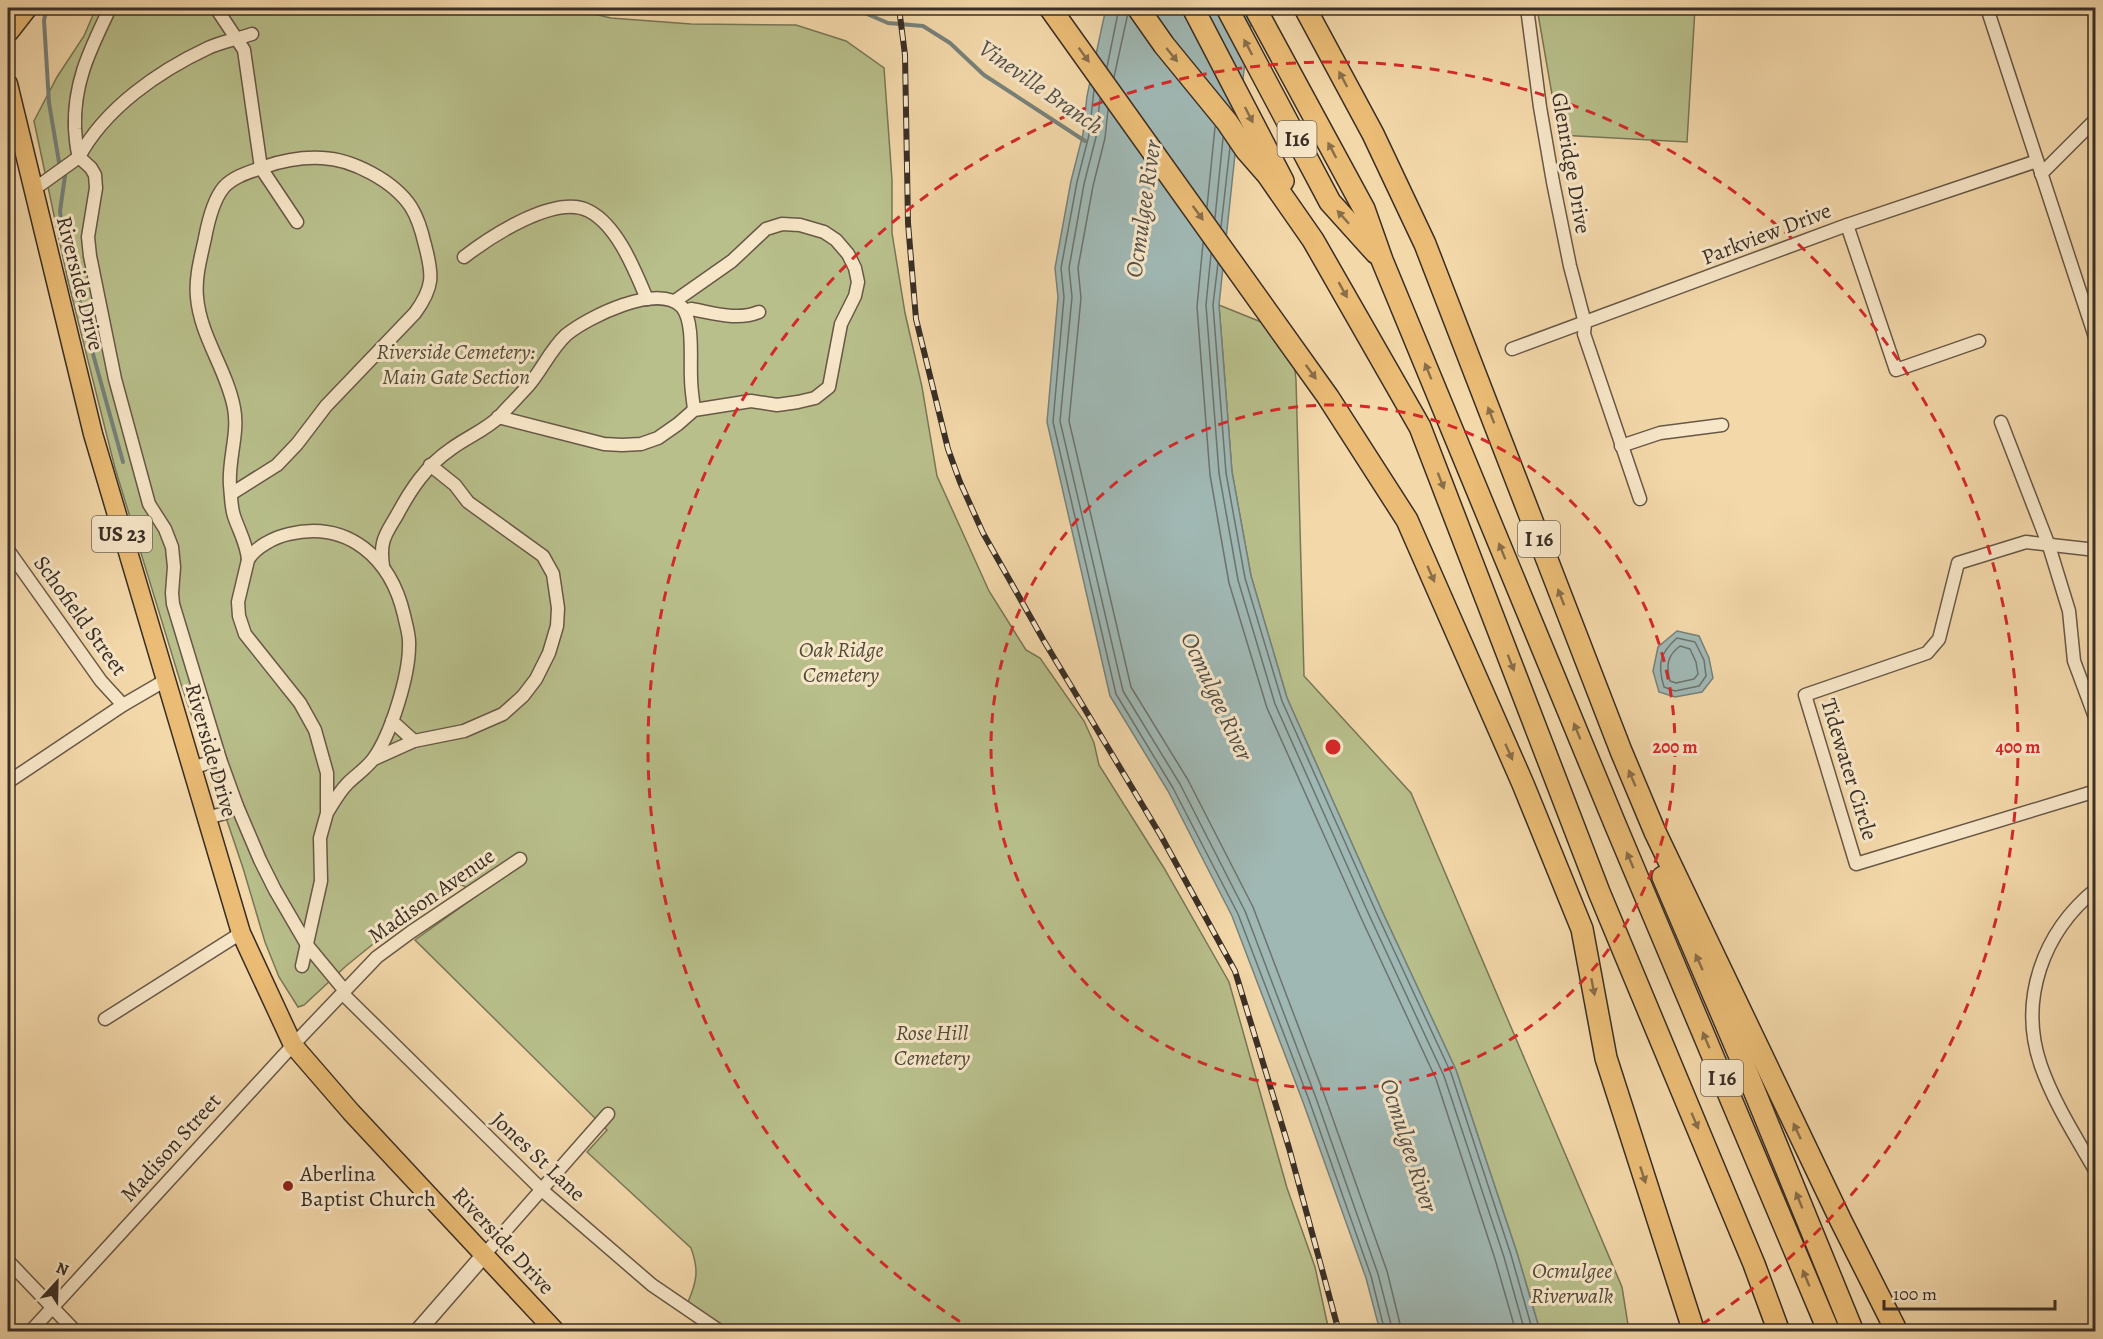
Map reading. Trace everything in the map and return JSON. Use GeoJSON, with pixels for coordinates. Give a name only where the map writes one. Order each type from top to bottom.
{"type":"FeatureCollection","features":[{"type":"Feature","properties":{"kind":"highway"},"geometry":{"type":"LineString","coordinates":[[8,30],[26,8]]}},
{"type":"Feature","properties":{"kind":"highway"},"geometry":{"type":"LineString","coordinates":[[1050,8],[1328,397],[1407,520],[1523,784],[1582,929],[1606,1058],[1694,1332]]}},
{"type":"Feature","properties":{"kind":"highway","name":"I 16"},"geometry":{"type":"LineString","coordinates":[[1138,8],[1164,45],[1267,174],[1313,240],[1420,427],[1595,882],[1754,1264],[1779,1332]]}},
{"type":"Feature","properties":{"kind":"highway"},"geometry":{"type":"LineString","coordinates":[[1193,8],[1313,240]]}},
{"type":"Feature","properties":{"kind":"highway","name":"I16"},"geometry":{"type":"LineString","coordinates":[[1227,8],[1329,202],[1382,260],[1615,824]]}},
{"type":"Feature","properties":{"kind":"highway"},"geometry":{"type":"LineString","coordinates":[[1255,8],[1364,209],[1382,260]]}},
{"type":"Feature","properties":{"kind":"highway","name":"I 16"},"geometry":{"type":"LineString","coordinates":[[1305,8],[1373,134],[1425,244],[1621,751],[1655,832],[1663,882],[1747,1073],[1853,1332]]}},
{"type":"Feature","properties":{"kind":"highway","name":"I 16"},"geometry":{"type":"LineString","coordinates":[[1615,824],[1829,1332]]}},
{"type":"Feature","properties":{"kind":"highway"},"geometry":{"type":"LineString","coordinates":[[1655,832],[1841,1221],[1897,1332]]}},
{"type":"Feature","properties":{"kind":"highway"},"geometry":{"type":"LineString","coordinates":[[1841,1221],[1865,1293],[1882,1332]]}},
{"type":"Feature","properties":{"kind":"main road","name":"Riverside Drive"},"geometry":{"type":"LineString","coordinates":[[8,84],[93,434],[241,933],[292,1045],[351,1112],[556,1332]]}},
{"type":"Feature","properties":{"kind":"street"},"geometry":{"type":"LineString","coordinates":[[79,157],[75,124],[76,93],[86,61],[110,8]]}},
{"type":"Feature","properties":{"kind":"street"},"geometry":{"type":"LineString","coordinates":[[216,8],[244,50],[261,168],[297,222]]}},
{"type":"Feature","properties":{"kind":"street","name":"Glenridge Drive"},"geometry":{"type":"LineString","coordinates":[[1527,8],[1553,182],[1570,266],[1586,323],[1584,334],[1640,499]]}},
{"type":"Feature","properties":{"kind":"street"},"geometry":{"type":"LineString","coordinates":[[1987,8],[2096,340]]}},
{"type":"Feature","properties":{"kind":"street"},"geometry":{"type":"LineString","coordinates":[[33,190],[79,157],[87,143],[138,90],[181,62],[210,47],[252,34]]}},
{"type":"Feature","properties":{"kind":"street"},"geometry":{"type":"LineString","coordinates":[[2041,174],[2096,119]]}},
{"type":"Feature","properties":{"kind":"street","name":"Jones St Lane"},"geometry":{"type":"LineString","coordinates":[[79,157],[95,175],[96,188],[88,237],[90,256],[115,379],[149,504],[165,529],[172,547],[173,604],[220,759],[237,806],[275,890],[307,945],[344,992],[543,1191],[652,1285],[721,1332]]}},
{"type":"Feature","properties":{"kind":"street"},"geometry":{"type":"LineString","coordinates":[[231,494],[277,465],[297,444],[326,406],[415,313],[431,285],[427,251],[417,218],[402,196],[391,185],[371,173],[339,161],[322,158],[304,159],[261,168],[231,180],[218,196],[207,231],[197,283],[200,318],[221,367],[235,411],[230,459],[231,494],[234,514],[247,550],[248,560],[238,602],[239,616],[245,634],[300,703],[315,730],[327,773],[327,813],[320,838],[321,881],[302,966]]}},
{"type":"Feature","properties":{"kind":"street","name":"Parkview Drive"},"geometry":{"type":"LineString","coordinates":[[1512,349],[1847,225],[2037,161]]}},
{"type":"Feature","properties":{"kind":"street"},"geometry":{"type":"LineString","coordinates":[[464,257],[488,238],[531,216],[554,208],[589,210],[615,236],[626,252],[647,299]]}},
{"type":"Feature","properties":{"kind":"street"},"geometry":{"type":"LineString","coordinates":[[498,417],[604,444],[622,446],[641,444],[658,438],[694,410],[751,401],[777,405],[815,399],[829,387],[841,324],[855,296],[858,282],[855,268],[848,254],[836,240],[811,227],[782,224],[766,229],[732,261],[675,301]]}},
{"type":"Feature","properties":{"kind":"street"},"geometry":{"type":"LineString","coordinates":[[1847,225],[1896,369],[1979,341]]}},
{"type":"Feature","properties":{"kind":"street"},"geometry":{"type":"LineString","coordinates":[[383,566],[382,553],[385,537],[404,503],[430,465],[487,427],[529,385],[544,362],[567,335],[599,315],[647,299],[661,297],[675,301],[685,311],[689,326],[690,379],[694,410]]}},
{"type":"Feature","properties":{"kind":"street"},"geometry":{"type":"LineString","coordinates":[[685,311],[691,309],[734,316],[748,316],[759,312]]}},
{"type":"Feature","properties":{"kind":"street"},"geometry":{"type":"LineString","coordinates":[[2001,422],[2049,546],[2069,611],[2074,661],[2096,720]]}},
{"type":"Feature","properties":{"kind":"street"},"geometry":{"type":"LineString","coordinates":[[1621,446],[1660,433],[1722,425]]}},
{"type":"Feature","properties":{"kind":"street"},"geometry":{"type":"LineString","coordinates":[[327,813],[349,782],[374,759],[414,741],[464,731],[503,714],[523,696],[536,679],[549,653],[557,626],[558,608],[554,574],[543,556],[468,502],[455,485],[430,465]]}},
{"type":"Feature","properties":{"kind":"street"},"geometry":{"type":"LineString","coordinates":[[248,560],[256,550],[281,536],[312,530],[354,540],[374,555],[383,566],[399,597],[410,645],[405,676],[392,721],[374,759]]}},
{"type":"Feature","properties":{"kind":"street"},"geometry":{"type":"LineString","coordinates":[[360,544],[374,544],[385,537]]}},
{"type":"Feature","properties":{"kind":"street","name":"Tidewater Circle"},"geometry":{"type":"LineString","coordinates":[[2096,550],[2026,542],[1958,563],[1939,639],[1927,653],[1805,695],[1856,864],[2096,791]]}},
{"type":"Feature","properties":{"kind":"street","name":"Schofield Street"},"geometry":{"type":"LineString","coordinates":[[8,550],[101,681],[123,705]]}},
{"type":"Feature","properties":{"kind":"street"},"geometry":{"type":"LineString","coordinates":[[8,782],[123,705],[166,680]]}},
{"type":"Feature","properties":{"kind":"street"},"geometry":{"type":"LineString","coordinates":[[392,721],[414,741]]}},
{"type":"Feature","properties":{"kind":"street"},"geometry":{"type":"LineString","coordinates":[[192,768],[220,759]]}},
{"type":"Feature","properties":{"kind":"street"},"geometry":{"type":"LineString","coordinates":[[327,773],[349,782]]}},
{"type":"Feature","properties":{"kind":"street"},"geometry":{"type":"LineString","coordinates":[[207,818],[225,813],[237,806]]}},
{"type":"Feature","properties":{"kind":"street","name":"Madison Avenue"},"geometry":{"type":"LineString","coordinates":[[344,992],[377,957],[394,944],[519,859]]}},
{"type":"Feature","properties":{"kind":"street"},"geometry":{"type":"LineString","coordinates":[[2096,889],[2067,917],[2049,944],[2038,975],[2033,1007],[2035,1039],[2042,1066],[2061,1111],[2096,1172]]}},
{"type":"Feature","properties":{"kind":"street"},"geometry":{"type":"LineString","coordinates":[[105,1018],[241,933]]}},
{"type":"Feature","properties":{"kind":"street","name":"Madison Street"},"geometry":{"type":"LineString","coordinates":[[30,1332],[292,1045],[344,992]]}},
{"type":"Feature","properties":{"kind":"street"},"geometry":{"type":"LineString","coordinates":[[417,1332],[543,1191],[608,1114]]}},
{"type":"Feature","properties":{"kind":"street"},"geometry":{"type":"LineString","coordinates":[[8,1261],[76,1332]]}},
{"type":"Feature","properties":{"kind":"green space"},"geometry":{"type":"Polygon","coordinates":[[[96,8],[567,8],[611,18],[691,24],[796,25],[846,41],[884,68],[892,180],[892,233],[937,476],[989,591],[1026,650],[1040,658],[1084,721],[1094,743],[1099,765],[1164,868],[1229,982],[1287,1188],[1315,1267],[1329,1331],[726,1331],[688,1302],[696,1275],[691,1248],[587,1152],[607,1130],[415,940],[479,894],[460,884],[399,923],[346,966],[304,1005],[298,1007],[279,977],[265,942],[243,868],[181,684],[115,468],[68,281],[34,121],[57,77],[84,36],[96,8]]]}},
{"type":"Feature","properties":{"kind":"green space"},"geometry":{"type":"Polygon","coordinates":[[[1537,8],[1695,8],[1687,142],[1559,135],[1537,8]]]}},
{"type":"Feature","properties":{"kind":"green space","name":"Ocmulgee Riverwalk"},"geometry":{"type":"Polygon","coordinates":[[[1219,305],[1291,334],[1296,380],[1304,676],[1411,793],[1622,1287],[1629,1331],[1540,1331],[1517,1253],[1456,1070],[1287,698],[1251,576],[1232,472],[1219,305]]]}},
{"type":"Feature","properties":{"kind":"water","name":"Ocmulgee River"},"geometry":{"type":"Polygon","coordinates":[[[1106,8],[1254,8],[1246,51],[1219,305],[1232,472],[1251,576],[1287,698],[1456,1070],[1517,1253],[1540,1331],[1380,1331],[1366,1278],[1303,1102],[1232,916],[1168,791],[1110,696],[1047,422],[1058,297],[1055,268],[1106,8]]]}},
{"type":"Feature","properties":{"kind":"water"},"geometry":{"type":"Polygon","coordinates":[[[1677,631],[1699,636],[1709,658],[1713,678],[1702,692],[1675,697],[1659,692],[1653,671],[1658,647],[1677,631]]]}},
{"type":"Feature","properties":{"kind":"waterway"},"geometry":{"type":"LineString","coordinates":[[47,8],[44,20],[49,103],[59,162]]}},
{"type":"Feature","properties":{"kind":"waterway","name":"Vineville Branch"},"geometry":{"type":"LineString","coordinates":[[853,8],[888,23],[923,26],[950,43],[984,75],[1085,141]]}},
{"type":"Feature","properties":{"kind":"waterway"},"geometry":{"type":"LineString","coordinates":[[65,176],[60,211],[63,235],[83,318],[123,462]]}},
{"type":"Feature","properties":{"kind":"railway"},"geometry":{"type":"LineString","coordinates":[[899,8],[905,55],[908,223],[916,319],[948,449],[983,533],[1044,641],[1161,836],[1235,971],[1289,1148],[1339,1332]]}},
{"type":"Feature","properties":{"kind":"place","name":"Aberlina Baptist Church"},"geometry":{"type":"Point","coordinates":[288,1186]}},
{"type":"Feature","properties":{"kind":"park label","name":"Riverside Cemetery: Main Gate Section"},"geometry":{"type":"Point","coordinates":[456,364]}},
{"type":"Feature","properties":{"kind":"park label","name":"Oak Ridge Cemetery"},"geometry":{"type":"Point","coordinates":[841,662]}},
{"type":"Feature","properties":{"kind":"park label","name":"Rose Hill Cemetery"},"geometry":{"type":"Point","coordinates":[932,1044]}}]}
